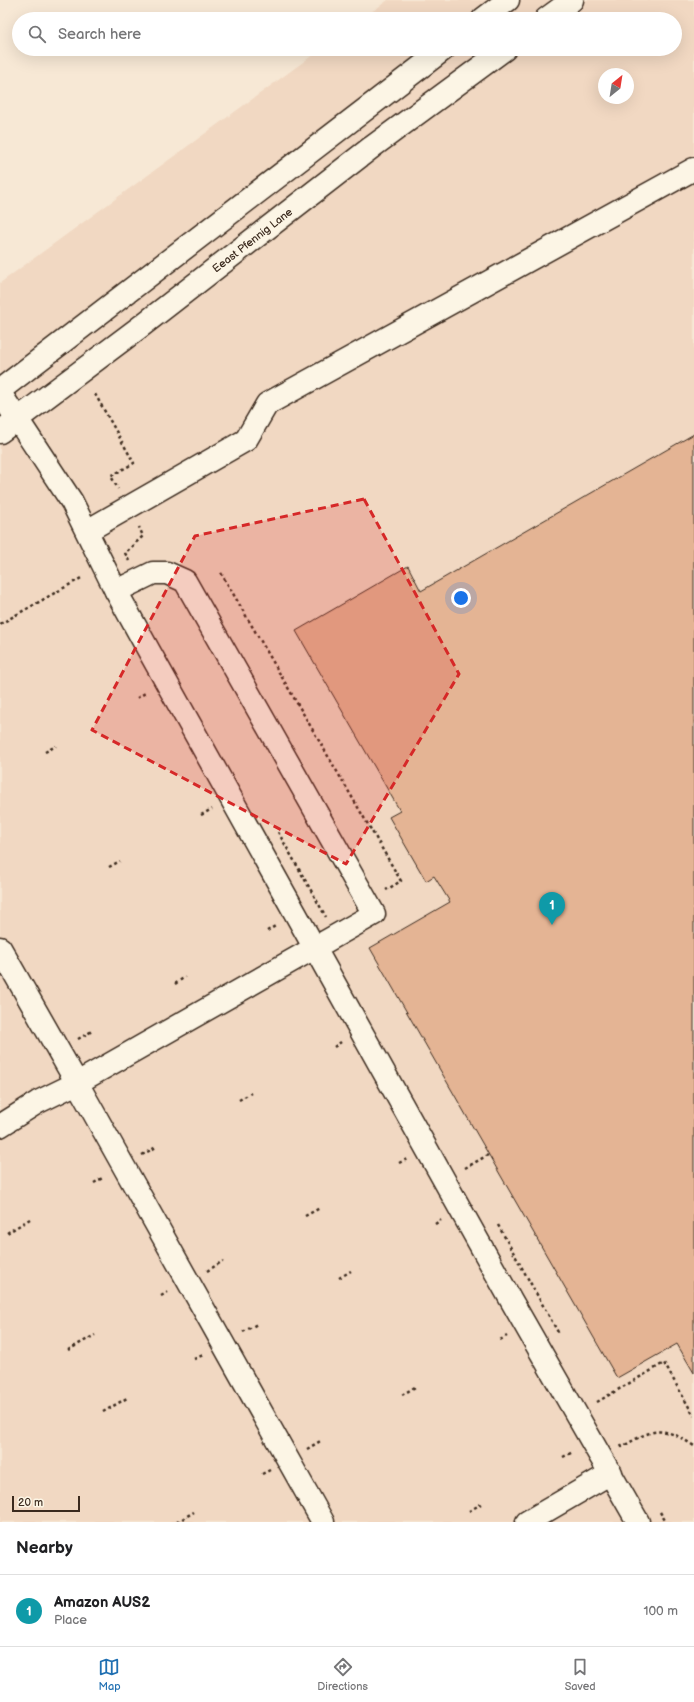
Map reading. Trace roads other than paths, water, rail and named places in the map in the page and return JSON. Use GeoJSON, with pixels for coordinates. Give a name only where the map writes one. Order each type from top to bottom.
{"type":"FeatureCollection","features":[{"type":"Feature","properties":{"kind":"lane"},"geometry":{"type":"LineString","coordinates":[[492,12],[508,0]]}},
{"type":"Feature","properties":{"kind":"lane"},"geometry":{"type":"LineString","coordinates":[[556,12],[572,0]]}},
{"type":"Feature","properties":{"kind":"lane"},"geometry":{"type":"LineString","coordinates":[[435,56],[0,391],[72,502],[116,591],[511,1300],[638,1522]]}},
{"type":"Feature","properties":{"kind":"lane","name":"Eeast Pfennig Lane"},"geometry":{"type":"LineString","coordinates":[[0,432],[140,327],[372,147],[496,56]]}},
{"type":"Feature","properties":{"kind":"lane"},"geometry":{"type":"LineString","coordinates":[[86,531],[246,440],[267,404],[694,169]]}},
{"type":"Feature","properties":{"kind":"lane"},"geometry":{"type":"LineString","coordinates":[[0,1126],[38,1102],[77,1082],[374,914],[185,581],[166,573],[153,573],[116,591]]}},
{"type":"Feature","properties":{"kind":"lane"},"geometry":{"type":"LineString","coordinates":[[0,948],[77,1082],[322,1522]]}},
{"type":"Feature","properties":{"kind":"lane"},"geometry":{"type":"LineString","coordinates":[[527,1522],[611,1473]]}},
{"type":"Feature","properties":{"kind":"place","name":"Amazon AUS2"},"geometry":{"type":"Point","coordinates":[552,925]}}]}
